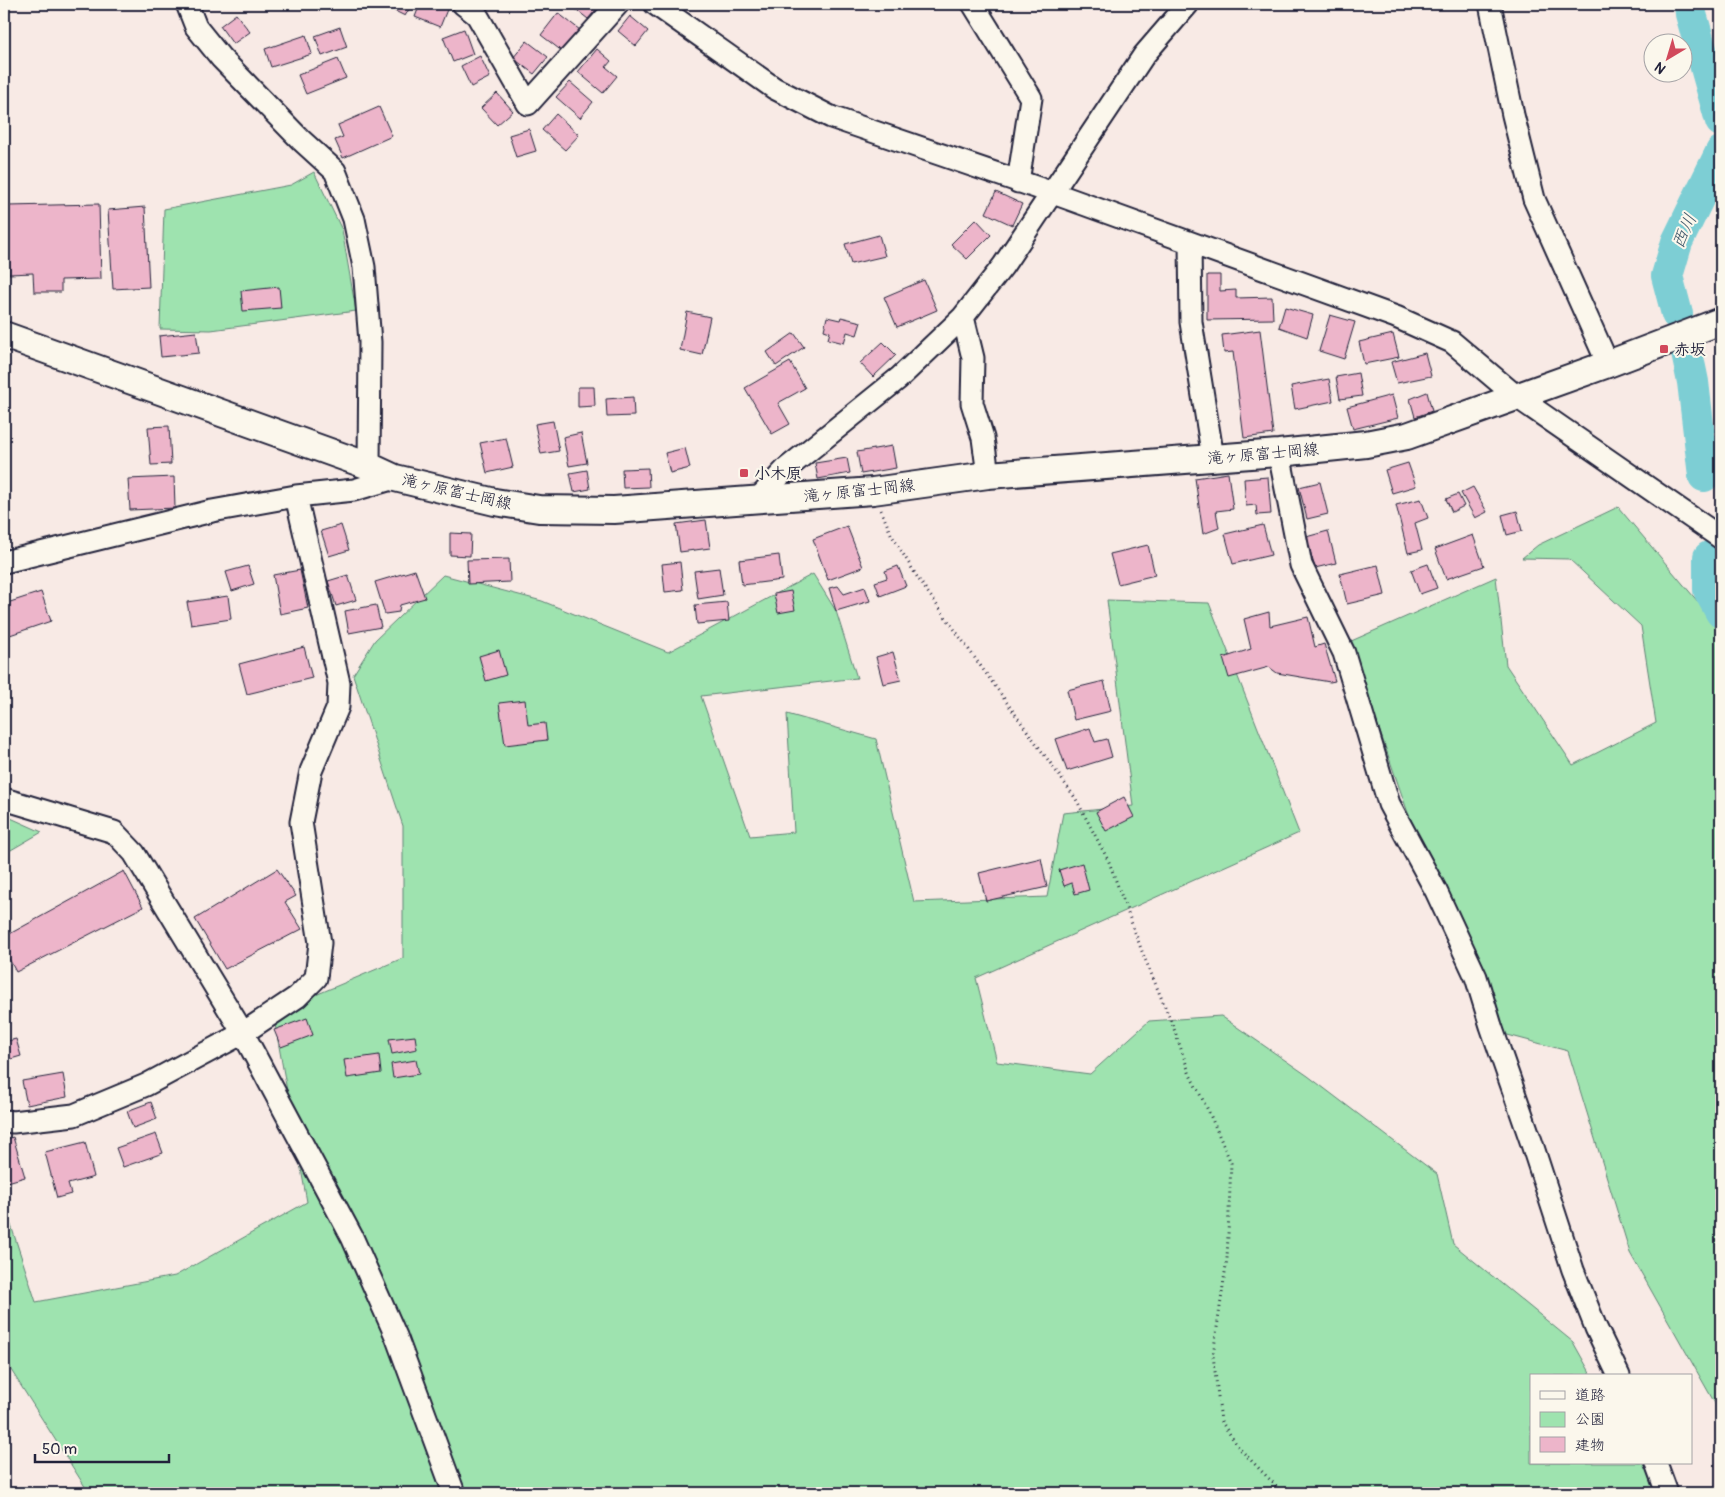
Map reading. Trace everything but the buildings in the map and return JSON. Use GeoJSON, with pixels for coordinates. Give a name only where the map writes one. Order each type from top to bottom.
{"type":"FeatureCollection","features":[{"type":"Feature","properties":{"kind":"main road","name":"滝ヶ原富士岡線"},"geometry":{"type":"LineString","coordinates":[[4,335],[369,466],[395,478],[496,502],[539,509],[614,510],[873,491],[988,475],[1278,453],[1366,444],[1406,436],[1608,364],[1721,321]]}},
{"type":"Feature","properties":{"kind":"street"},"geometry":{"type":"LineString","coordinates":[[187,4],[196,27],[222,58],[301,140],[335,171],[354,219],[364,267],[370,342],[369,466]]}},
{"type":"Feature","properties":{"kind":"street"},"geometry":{"type":"LineString","coordinates":[[463,4],[477,15],[528,104],[618,4]]}},
{"type":"Feature","properties":{"kind":"street"},"geometry":{"type":"LineString","coordinates":[[655,4],[774,88],[831,117],[1053,193],[1396,317],[1452,342],[1517,397],[1721,538]]}},
{"type":"Feature","properties":{"kind":"street"},"geometry":{"type":"LineString","coordinates":[[973,4],[1031,98],[1018,182]]}},
{"type":"Feature","properties":{"kind":"street"},"geometry":{"type":"LineString","coordinates":[[758,499],[786,469],[899,378],[963,316],[1003,266],[1144,55],[1188,4]]}},
{"type":"Feature","properties":{"kind":"street"},"geometry":{"type":"LineString","coordinates":[[1490,4],[1513,115],[1534,199],[1608,364]]}},
{"type":"Feature","properties":{"kind":"street"},"geometry":{"type":"LineString","coordinates":[[1190,243],[1192,322],[1213,458]]}},
{"type":"Feature","properties":{"kind":"street"},"geometry":{"type":"LineString","coordinates":[[963,316],[973,358],[972,403],[983,438],[988,475]]}},
{"type":"Feature","properties":{"kind":"street"},"geometry":{"type":"LineString","coordinates":[[1278,453],[1301,565],[1344,653],[1389,804],[1436,891],[1476,977],[1573,1270],[1596,1328],[1618,1374]]}},
{"type":"Feature","properties":{"kind":"street"},"geometry":{"type":"LineString","coordinates":[[4,562],[212,511],[296,496],[354,490],[395,478]]}},
{"type":"Feature","properties":{"kind":"street"},"geometry":{"type":"LineString","coordinates":[[4,1121],[13,1122],[74,1115],[146,1085],[243,1033],[297,997],[316,978],[320,943],[301,822],[311,771],[338,708],[340,683],[296,496]]}},
{"type":"Feature","properties":{"kind":"street"},"geometry":{"type":"LineString","coordinates":[[4,798],[114,832],[134,853],[243,1033],[352,1237],[396,1336],[454,1493]]}},
{"type":"Feature","properties":{"kind":"street"},"geometry":{"type":"LineString","coordinates":[[1656,1464],[1668,1493]]}},
{"type":"Feature","properties":{"kind":"path"},"geometry":{"type":"LineString","coordinates":[[873,491],[891,534],[919,580],[1076,800],[1109,862],[1143,954],[1173,1026],[1190,1075],[1208,1110],[1231,1163],[1227,1258],[1213,1355],[1221,1420],[1239,1448],[1283,1493]]}},
{"type":"Feature","properties":{"kind":"green space"},"geometry":{"type":"Polygon","coordinates":[[[314,172],[342,230],[356,311],[211,330],[160,329],[164,209],[291,185],[314,172]]]}},
{"type":"Feature","properties":{"kind":"green space"},"geometry":{"type":"Polygon","coordinates":[[[1618,507],[1721,629],[1721,1414],[1630,1253],[1568,1051],[1500,1033],[1407,810],[1349,642],[1496,577],[1506,665],[1573,765],[1656,723],[1641,626],[1569,559],[1522,558],[1538,545],[1618,507]]]}},
{"type":"Feature","properties":{"kind":"green space"},"geometry":{"type":"Polygon","coordinates":[[[813,574],[836,611],[857,678],[701,696],[750,836],[794,832],[787,714],[876,739],[914,902],[1047,897],[1063,813],[1133,806],[1107,600],[1209,603],[1299,833],[976,978],[997,1062],[1090,1074],[1149,1021],[1221,1016],[1308,1076],[1437,1174],[1453,1244],[1573,1342],[1591,1374],[1530,1374],[1530,1464],[1643,1464],[1660,1493],[89,1493],[4,1359],[4,1204],[36,1302],[175,1276],[307,1202],[273,1013],[403,958],[403,826],[353,675],[375,640],[443,575],[542,601],[668,652],[813,574]]]}},
{"type":"Feature","properties":{"kind":"green space"},"geometry":{"type":"Polygon","coordinates":[[[4,815],[42,832],[4,854],[4,815]]]}},
{"type":"Feature","properties":{"kind":"waterway","name":"西川"},"geometry":{"type":"LineString","coordinates":[[1690,4],[1691,14],[1721,121]]}},
{"type":"Feature","properties":{"kind":"waterway","name":"西川"},"geometry":{"type":"LineString","coordinates":[[1677,314],[1667,276],[1677,242],[1721,152]]}},
{"type":"Feature","properties":{"kind":"waterway","name":"西川"},"geometry":{"type":"LineString","coordinates":[[1687,353],[1693,382],[1704,476]]}},
{"type":"Feature","properties":{"kind":"waterway","name":"西川"},"geometry":{"type":"LineString","coordinates":[[1709,557],[1709,590],[1721,612]]}},
{"type":"Feature","properties":{"kind":"place","name":"赤坂"},"geometry":{"type":"Point","coordinates":[1664,349]}},
{"type":"Feature","properties":{"kind":"place","name":"小木原"},"geometry":{"type":"Point","coordinates":[744,473]}}]}
